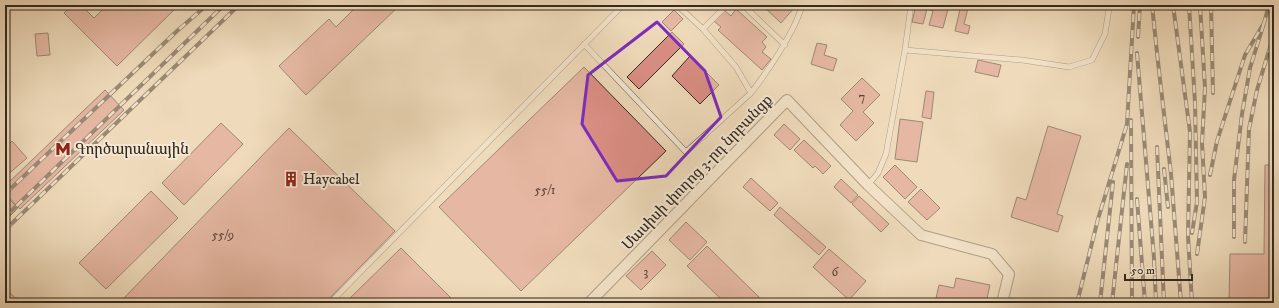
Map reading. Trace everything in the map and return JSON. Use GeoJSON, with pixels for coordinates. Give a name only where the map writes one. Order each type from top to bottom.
{"type":"FeatureCollection","features":[{"type":"Feature","properties":{"kind":"main road"},"geometry":{"type":"LineString","coordinates":[[5,298],[8,303]]}},
{"type":"Feature","properties":{"kind":"street","name":"Մասիսի փողոց 3-րդ նրբանցք"},"geometry":{"type":"LineString","coordinates":[[589,303],[787,100],[868,185],[921,235],[992,254],[1008,274],[1002,303]]}},
{"type":"Feature","properties":{"kind":"lane"},"geometry":{"type":"LineString","coordinates":[[330,303],[623,5]]}},
{"type":"Feature","properties":{"kind":"lane"},"geometry":{"type":"LineString","coordinates":[[677,5],[702,29],[736,67],[751,93]]}},
{"type":"Feature","properties":{"kind":"lane"},"geometry":{"type":"LineString","coordinates":[[702,29],[727,5]]}},
{"type":"Feature","properties":{"kind":"lane"},"geometry":{"type":"LineString","coordinates":[[743,5],[785,45]]}},
{"type":"Feature","properties":{"kind":"lane"},"geometry":{"type":"LineString","coordinates":[[584,44],[686,152],[751,93],[785,45],[801,12],[802,5]]}},
{"type":"Feature","properties":{"kind":"lane"},"geometry":{"type":"LineString","coordinates":[[868,185],[878,173],[886,154],[905,50],[911,5]]}},
{"type":"Feature","properties":{"kind":"lane"},"geometry":{"type":"LineString","coordinates":[[905,50],[1022,60],[1069,67],[1092,60],[1105,34],[1108,9]]}},
{"type":"Feature","properties":{"kind":"lane"},"geometry":{"type":"LineString","coordinates":[[5,298],[25,303]]}},
{"type":"Feature","properties":{"kind":"highlighted area"},"geometry":{"type":"Polygon","coordinates":[[[657,22],[705,71],[721,117],[666,176],[617,181],[582,124],[588,75],[657,22]]]}},
{"type":"Feature","properties":{"kind":"building"},"geometry":{"type":"Polygon","coordinates":[[[72,5],[81,5],[94,18],[107,5],[179,5],[117,66],[64,13],[72,5]]]}},
{"type":"Feature","properties":{"kind":"building"},"geometry":{"type":"Polygon","coordinates":[[[96,5],[106,5],[101,10],[96,5]]]}},
{"type":"Feature","properties":{"kind":"building"},"geometry":{"type":"Polygon","coordinates":[[[358,5],[400,5],[306,95],[279,66],[329,19],[336,27],[358,5]]]}},
{"type":"Feature","properties":{"kind":"building"},"geometry":{"type":"Polygon","coordinates":[[[705,5],[714,5],[710,9],[705,5]]]}},
{"type":"Feature","properties":{"kind":"building"},"geometry":{"type":"Polygon","coordinates":[[[762,5],[795,5],[781,23],[762,5]]]}},
{"type":"Feature","properties":{"kind":"building"},"geometry":{"type":"Polygon","coordinates":[[[916,5],[949,5],[943,28],[929,25],[933,11],[927,9],[923,24],[912,22],[916,5]]]}},
{"type":"Feature","properties":{"kind":"building"},"geometry":{"type":"Polygon","coordinates":[[[961,5],[975,5],[973,10],[968,8],[964,24],[970,26],[968,34],[955,31],[961,5]]]}},
{"type":"Feature","properties":{"kind":"building"},"geometry":{"type":"Polygon","coordinates":[[[736,9],[767,37],[762,42],[766,47],[762,52],[771,59],[762,70],[718,30],[721,27],[714,21],[724,10],[731,16],[736,9]]]}},
{"type":"Feature","properties":{"kind":"building"},"geometry":{"type":"Polygon","coordinates":[[[674,10],[683,19],[671,31],[662,22],[674,10]]]}},
{"type":"Feature","properties":{"kind":"building"},"geometry":{"type":"Polygon","coordinates":[[[672,32],[684,44],[639,89],[627,77],[672,32]]]}},
{"type":"Feature","properties":{"kind":"building"},"geometry":{"type":"Polygon","coordinates":[[[48,33],[50,55],[37,56],[35,34],[48,33]]]}},
{"type":"Feature","properties":{"kind":"building"},"geometry":{"type":"Polygon","coordinates":[[[817,43],[827,45],[824,55],[837,59],[833,71],[811,64],[817,43]]]}},
{"type":"Feature","properties":{"kind":"building"},"geometry":{"type":"Polygon","coordinates":[[[690,56],[719,85],[700,104],[672,76],[690,56]]]}},
{"type":"Feature","properties":{"kind":"building"},"geometry":{"type":"Polygon","coordinates":[[[978,60],[1001,65],[998,77],[975,72],[978,60]]]}},
{"type":"Feature","properties":{"kind":"building"},"geometry":{"type":"Polygon","coordinates":[[[584,67],[666,151],[521,291],[439,207],[584,67]]]}},
{"type":"Feature","properties":{"kind":"building"},"geometry":{"type":"Polygon","coordinates":[[[862,78],[880,95],[863,112],[874,123],[856,141],[840,125],[853,111],[841,99],[862,78]]]}},
{"type":"Feature","properties":{"kind":"building"},"geometry":{"type":"Polygon","coordinates":[[[105,90],[124,110],[20,209],[5,193],[5,186],[105,90]]]}},
{"type":"Feature","properties":{"kind":"building"},"geometry":{"type":"Polygon","coordinates":[[[926,91],[934,92],[931,119],[922,117],[926,91]]]}},
{"type":"Feature","properties":{"kind":"building"},"geometry":{"type":"Polygon","coordinates":[[[900,119],[923,122],[917,162],[895,159],[900,119]]]}},
{"type":"Feature","properties":{"kind":"building"},"geometry":{"type":"Polygon","coordinates":[[[221,123],[243,144],[184,205],[162,183],[221,123]]]}},
{"type":"Feature","properties":{"kind":"building"},"geometry":{"type":"Polygon","coordinates":[[[784,124],[800,139],[790,150],[774,135],[784,124]]]}},
{"type":"Feature","properties":{"kind":"building"},"geometry":{"type":"Polygon","coordinates":[[[1048,126],[1081,136],[1057,214],[1063,216],[1058,232],[1011,217],[1017,197],[1026,200],[1048,126]]]}},
{"type":"Feature","properties":{"kind":"building","name":"Haycabel"},"geometry":{"type":"Polygon","coordinates":[[[289,128],[395,231],[325,303],[127,303],[123,299],[289,128]]]}},
{"type":"Feature","properties":{"kind":"building"},"geometry":{"type":"Polygon","coordinates":[[[804,140],[831,166],[823,174],[815,166],[813,168],[794,150],[804,140]]]}},
{"type":"Feature","properties":{"kind":"building"},"geometry":{"type":"Polygon","coordinates":[[[12,141],[27,158],[5,177],[5,148],[12,141]]]}},
{"type":"Feature","properties":{"kind":"building"},"geometry":{"type":"Polygon","coordinates":[[[895,165],[917,187],[905,199],[883,177],[895,165]]]}},
{"type":"Feature","properties":{"kind":"building"},"geometry":{"type":"Polygon","coordinates":[[[1265,165],[1274,165],[1274,303],[1229,303],[1230,254],[1264,254],[1265,165]]]}},
{"type":"Feature","properties":{"kind":"building"},"geometry":{"type":"Polygon","coordinates":[[[751,178],[778,203],[770,211],[743,187],[751,178]]]}},
{"type":"Feature","properties":{"kind":"building"},"geometry":{"type":"Polygon","coordinates":[[[841,179],[858,195],[851,203],[834,187],[841,179]]]}},
{"type":"Feature","properties":{"kind":"building"},"geometry":{"type":"Polygon","coordinates":[[[921,189],[940,208],[927,220],[908,202],[921,189]]]}},
{"type":"Feature","properties":{"kind":"building"},"geometry":{"type":"Polygon","coordinates":[[[151,191],[178,218],[106,289],[79,263],[151,191]]]}},
{"type":"Feature","properties":{"kind":"building"},"geometry":{"type":"Polygon","coordinates":[[[5,195],[18,208],[5,221],[5,195]]]}},
{"type":"Feature","properties":{"kind":"building"},"geometry":{"type":"Polygon","coordinates":[[[859,196],[889,224],[881,232],[852,204],[859,196]]]}},
{"type":"Feature","properties":{"kind":"building"},"geometry":{"type":"Polygon","coordinates":[[[780,207],[826,247],[819,255],[774,215],[780,207]]]}},
{"type":"Feature","properties":{"kind":"building"},"geometry":{"type":"Polygon","coordinates":[[[686,222],[707,242],[690,260],[669,240],[686,222]]]}},
{"type":"Feature","properties":{"kind":"building"},"geometry":{"type":"Polygon","coordinates":[[[707,246],[765,303],[725,303],[687,266],[707,246]]]}},
{"type":"Feature","properties":{"kind":"building"},"geometry":{"type":"Polygon","coordinates":[[[401,248],[456,303],[345,303],[401,248]]]}},
{"type":"Feature","properties":{"kind":"building"},"geometry":{"type":"Polygon","coordinates":[[[829,249],[866,281],[849,300],[813,267],[829,249]]]}},
{"type":"Feature","properties":{"kind":"building"},"geometry":{"type":"Polygon","coordinates":[[[652,251],[666,265],[641,290],[626,276],[652,251]]]}},
{"type":"Feature","properties":{"kind":"building"},"geometry":{"type":"Polygon","coordinates":[[[956,278],[990,285],[986,303],[935,303],[939,285],[954,288],[956,278]]]}},
{"type":"Feature","properties":{"kind":"railway"},"geometry":{"type":"LineString","coordinates":[[5,194],[177,31],[207,5]]}},
{"type":"Feature","properties":{"kind":"railway"},"geometry":{"type":"LineString","coordinates":[[5,217],[224,5]]}},
{"type":"Feature","properties":{"kind":"railway"},"geometry":{"type":"LineString","coordinates":[[5,230],[239,5]]}},
{"type":"Feature","properties":{"kind":"railway"},"geometry":{"type":"LineString","coordinates":[[1077,303],[1098,219],[1127,124],[1134,5]]}},
{"type":"Feature","properties":{"kind":"railway"},"geometry":{"type":"LineString","coordinates":[[1138,37],[1140,5]]}},
{"type":"Feature","properties":{"kind":"railway"},"geometry":{"type":"LineString","coordinates":[[1152,5],[1171,174],[1181,303]]}},
{"type":"Feature","properties":{"kind":"railway"},"geometry":{"type":"LineString","coordinates":[[1173,5],[1190,132],[1188,236],[1192,303]]}},
{"type":"Feature","properties":{"kind":"railway"},"geometry":{"type":"LineString","coordinates":[[1189,5],[1195,103],[1197,202],[1192,233]]}},
{"type":"Feature","properties":{"kind":"railway"},"geometry":{"type":"LineString","coordinates":[[1197,254],[1205,197],[1202,143],[1205,88],[1200,5]]}},
{"type":"Feature","properties":{"kind":"railway"},"geometry":{"type":"LineString","coordinates":[[1211,5],[1213,93]]}},
{"type":"Feature","properties":{"kind":"railway"},"geometry":{"type":"LineString","coordinates":[[1210,175],[1217,141],[1245,55],[1264,23],[1269,5]]}},
{"type":"Feature","properties":{"kind":"railway"},"geometry":{"type":"LineString","coordinates":[[1234,237],[1234,180],[1242,114],[1250,68],[1264,23]]}},
{"type":"Feature","properties":{"kind":"railway"},"geometry":{"type":"LineString","coordinates":[[1245,242],[1249,129],[1257,90],[1274,34]]}},
{"type":"Feature","properties":{"kind":"railway"},"geometry":{"type":"LineString","coordinates":[[1137,53],[1154,258],[1156,303]]}},
{"type":"Feature","properties":{"kind":"railway"},"geometry":{"type":"LineString","coordinates":[[1271,159],[1271,102],[1274,78]]}},
{"type":"Feature","properties":{"kind":"railway"},"geometry":{"type":"LineString","coordinates":[[1131,120],[1132,303]]}},
{"type":"Feature","properties":{"kind":"railway"},"geometry":{"type":"LineString","coordinates":[[1157,147],[1164,303]]}},
{"type":"Feature","properties":{"kind":"railway"},"geometry":{"type":"LineString","coordinates":[[1112,303],[1127,164]]}},
{"type":"Feature","properties":{"kind":"railway"},"geometry":{"type":"LineString","coordinates":[[1164,169],[1168,207]]}},
{"type":"Feature","properties":{"kind":"railway"},"geometry":{"type":"LineString","coordinates":[[1100,303],[1113,182]]}},
{"type":"Feature","properties":{"kind":"railway"},"geometry":{"type":"LineString","coordinates":[[1137,199],[1145,303]]}},
{"type":"Feature","properties":{"kind":"place","name":"Գործարանային"},"geometry":{"type":"Point","coordinates":[63,149]}},
{"type":"Feature","properties":{"kind":"place","name":"Haycabel"},"geometry":{"type":"Point","coordinates":[291,179]}}]}
